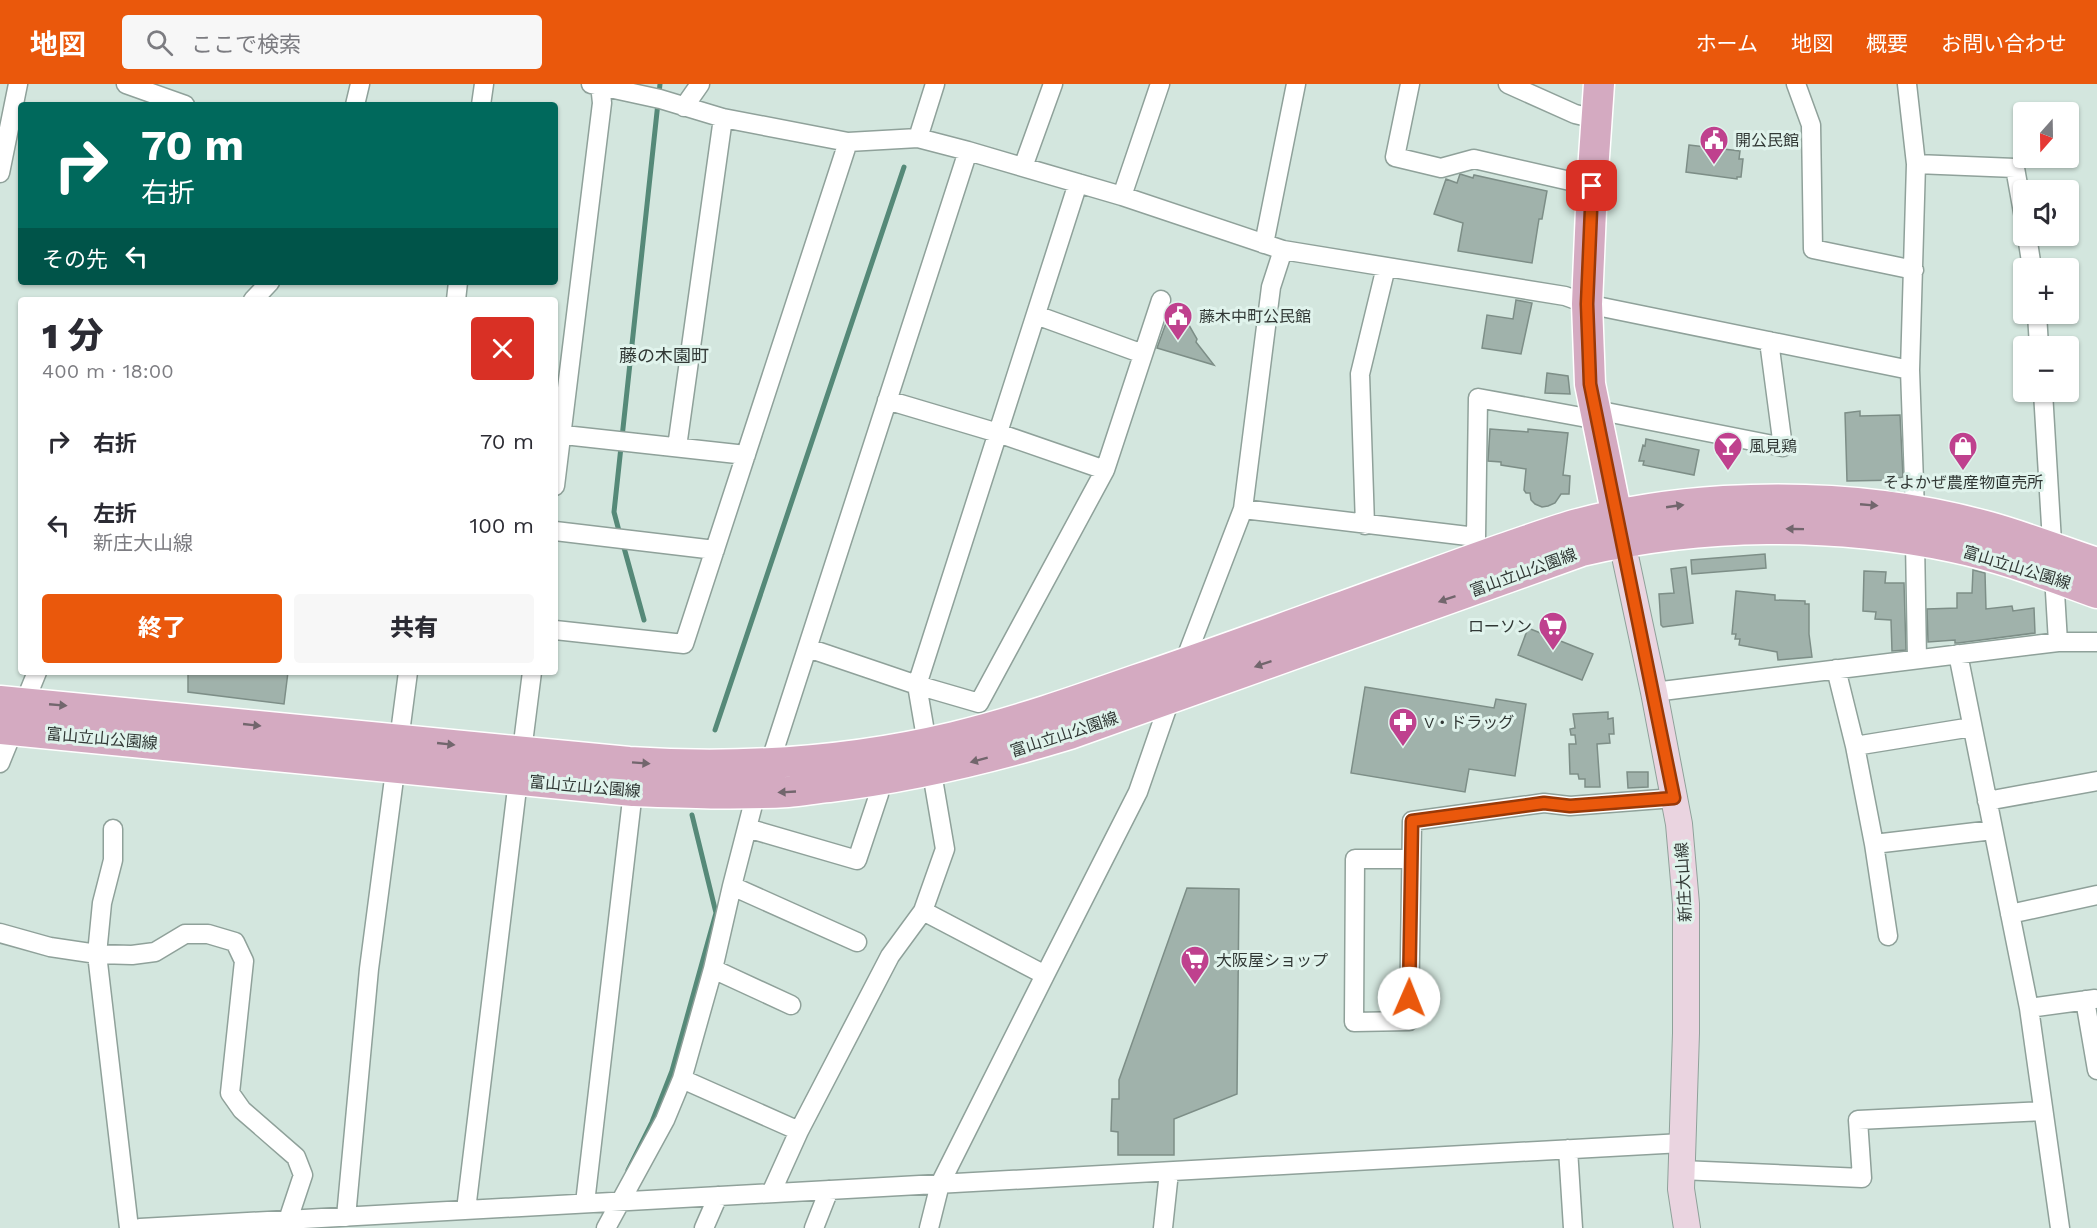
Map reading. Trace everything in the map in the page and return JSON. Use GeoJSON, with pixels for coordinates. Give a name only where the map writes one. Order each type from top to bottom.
{"type":"FeatureCollection","features":[{"type":"Feature","properties":{"kind":"main road"},"geometry":{"type":"LineString","coordinates":[[1599,84],[1587,304],[1590,384],[1619,529]]}},
{"type":"Feature","properties":{"kind":"main road","name":"富山立山公園線"},"geometry":{"type":"LineString","coordinates":[[520,765],[633,791],[720,794],[791,792],[931,772],[1070,734],[1582,551],[1619,529],[1695,504],[1786,500],[1864,504],[1914,511],[1990,527],[2097,563]]}},
{"type":"Feature","properties":{"kind":"main road","name":"富山立山公園線"},"geometry":{"type":"LineString","coordinates":[[12,702],[398,753],[520,765],[771,763],[854,755],[926,743],[1038,714],[1551,532],[1619,529],[1665,535],[1757,528],[1813,529],[1873,535],[1953,547],[2097,593]]}},
{"type":"Feature","properties":{"kind":"main road","name":"新庄大山線"},"geometry":{"type":"LineString","coordinates":[[1619,529],[1654,692],[1679,824],[1686,904],[1686,1033],[1680,1189],[1688,1228]]}},
{"type":"Feature","properties":{"kind":"main road","name":"富山立山公園線"},"geometry":{"type":"LineString","coordinates":[[7,729],[398,753]]}},
{"type":"Feature","properties":{"kind":"street"},"geometry":{"type":"LineString","coordinates":[[0,173],[18,84]]}},
{"type":"Feature","properties":{"kind":"street"},"geometry":{"type":"LineString","coordinates":[[126,84],[156,100]]}},
{"type":"Feature","properties":{"kind":"street"},"geometry":{"type":"LineString","coordinates":[[356,102],[360,84]]}},
{"type":"Feature","properties":{"kind":"street"},"geometry":{"type":"LineString","coordinates":[[481,102],[484,84]]}},
{"type":"Feature","properties":{"kind":"street"},"geometry":{"type":"LineString","coordinates":[[684,106],[700,84]]}},
{"type":"Feature","properties":{"kind":"street"},"geometry":{"type":"LineString","coordinates":[[918,138],[935,84]]}},
{"type":"Feature","properties":{"kind":"street"},"geometry":{"type":"LineString","coordinates":[[1023,167],[1053,84]]}},
{"type":"Feature","properties":{"kind":"street"},"geometry":{"type":"LineString","coordinates":[[1122,196],[1160,84]]}},
{"type":"Feature","properties":{"kind":"street"},"geometry":{"type":"LineString","coordinates":[[1264,244],[1296,84]]}},
{"type":"Feature","properties":{"kind":"street"},"geometry":{"type":"LineString","coordinates":[[1410,84],[1395,157],[1441,168],[1474,159],[1592,186]]}},
{"type":"Feature","properties":{"kind":"street"},"geometry":{"type":"LineString","coordinates":[[1508,84],[1575,114],[1596,119]]}},
{"type":"Feature","properties":{"kind":"street"},"geometry":{"type":"LineString","coordinates":[[1796,84],[1811,125],[1813,249],[1914,270]]}},
{"type":"Feature","properties":{"kind":"street"},"geometry":{"type":"LineString","coordinates":[[1907,84],[1916,164],[1910,370],[1914,511]]}},
{"type":"Feature","properties":{"kind":"street"},"geometry":{"type":"LineString","coordinates":[[746,455],[558,434],[602,103],[597,85],[723,118],[848,142],[918,138],[1122,196],[1283,250],[1564,296],[1587,304],[1910,370]]}},
{"type":"Feature","properties":{"kind":"street"},"geometry":{"type":"LineString","coordinates":[[677,447],[723,118]]}},
{"type":"Feature","properties":{"kind":"street"},"geometry":{"type":"LineString","coordinates":[[558,630],[684,644],[848,142]]}},
{"type":"Feature","properties":{"kind":"street"},"geometry":{"type":"LineString","coordinates":[[771,763],[968,151]]}},
{"type":"Feature","properties":{"kind":"street"},"geometry":{"type":"LineString","coordinates":[[1916,164],[2015,168],[2017,180]]}},
{"type":"Feature","properties":{"kind":"street"},"geometry":{"type":"LineString","coordinates":[[771,1193],[799,1131],[890,956],[923,911],[945,849],[917,685],[1078,183]]}},
{"type":"Feature","properties":{"kind":"street"},"geometry":{"type":"LineString","coordinates":[[930,1228],[940,1184],[1138,792],[1171,696],[1243,509],[1271,287],[1283,250]]}},
{"type":"Feature","properties":{"kind":"street"},"geometry":{"type":"LineString","coordinates":[[1365,525],[1360,375],[1386,267]]}},
{"type":"Feature","properties":{"kind":"street"},"geometry":{"type":"LineString","coordinates":[[256,297],[267,285]]}},
{"type":"Feature","properties":{"kind":"street"},"geometry":{"type":"LineString","coordinates":[[808,648],[917,685],[980,703],[1105,470],[1161,300]]}},
{"type":"Feature","properties":{"kind":"street"},"geometry":{"type":"LineString","coordinates":[[1036,315],[1143,354]]}},
{"type":"Feature","properties":{"kind":"street"},"geometry":{"type":"LineString","coordinates":[[1243,509],[1476,537],[1478,398],[1597,415],[1783,447],[1769,341]]}},
{"type":"Feature","properties":{"kind":"street"},"geometry":{"type":"LineString","coordinates":[[888,400],[998,433],[1105,470]]}},
{"type":"Feature","properties":{"kind":"street"},"geometry":{"type":"LineString","coordinates":[[2044,402],[2058,642]]}},
{"type":"Feature","properties":{"kind":"street"},"geometry":{"type":"LineString","coordinates":[[558,531],[715,550]]}},
{"type":"Feature","properties":{"kind":"street"},"geometry":{"type":"LineString","coordinates":[[1915,541],[1917,659]]}},
{"type":"Feature","properties":{"kind":"street"},"geometry":{"type":"LineString","coordinates":[[1654,692],[2058,642],[2097,642]]}},
{"type":"Feature","properties":{"kind":"street"},"geometry":{"type":"LineString","coordinates":[[1958,654],[2029,1008],[2060,1228]]}},
{"type":"Feature","properties":{"kind":"street"},"geometry":{"type":"LineString","coordinates":[[1836,669],[1855,746],[1874,844],[1888,936]]}},
{"type":"Feature","properties":{"kind":"street"},"geometry":{"type":"LineString","coordinates":[[0,763],[12,702],[35,675]]}},
{"type":"Feature","properties":{"kind":"street"},"geometry":{"type":"LineString","coordinates":[[346,1217],[369,969],[408,675]]}},
{"type":"Feature","properties":{"kind":"street"},"geometry":{"type":"LineString","coordinates":[[466,1210],[532,675]]}},
{"type":"Feature","properties":{"kind":"street"},"geometry":{"type":"LineString","coordinates":[[1855,746],[1972,727]]}},
{"type":"Feature","properties":{"kind":"street"},"geometry":{"type":"LineString","coordinates":[[747,828],[857,860],[879,794],[878,781]]}},
{"type":"Feature","properties":{"kind":"street"},"geometry":{"type":"LineString","coordinates":[[1987,801],[2097,781]]}},
{"type":"Feature","properties":{"kind":"street"},"geometry":{"type":"LineString","coordinates":[[585,1203],[633,791]]}},
{"type":"Feature","properties":{"kind":"street"},"geometry":{"type":"LineString","coordinates":[[606,1228],[665,1120],[682,1079],[713,969],[756,793]]}},
{"type":"Feature","properties":{"kind":"street"},"geometry":{"type":"LineString","coordinates":[[1411,859],[1355,859],[1354,1022],[1409,1021],[1412,821],[1544,803],[1570,806],[1674,798]]}},
{"type":"Feature","properties":{"kind":"street"},"geometry":{"type":"LineString","coordinates":[[113,830],[113,860],[102,903],[97,954],[129,1228]]}},
{"type":"Feature","properties":{"kind":"street"},"geometry":{"type":"LineString","coordinates":[[1874,844],[1993,830]]}},
{"type":"Feature","properties":{"kind":"street"},"geometry":{"type":"LineString","coordinates":[[732,886],[857,942]]}},
{"type":"Feature","properties":{"kind":"street"},"geometry":{"type":"LineString","coordinates":[[2010,914],[2097,895]]}},
{"type":"Feature","properties":{"kind":"street"},"geometry":{"type":"LineString","coordinates":[[923,911],[1044,975]]}},
{"type":"Feature","properties":{"kind":"street"},"geometry":{"type":"LineString","coordinates":[[0,933],[50,947],[97,954],[132,955],[155,952],[185,934],[208,934],[235,942],[244,961],[230,1093],[242,1110],[296,1157],[303,1175],[288,1220]]}},
{"type":"Feature","properties":{"kind":"street"},"geometry":{"type":"LineString","coordinates":[[713,969],[791,1005]]}},
{"type":"Feature","properties":{"kind":"street"},"geometry":{"type":"LineString","coordinates":[[2029,1008],[2091,999],[2097,1070]]}},
{"type":"Feature","properties":{"kind":"street"},"geometry":{"type":"LineString","coordinates":[[682,1079],[799,1131]]}},
{"type":"Feature","properties":{"kind":"street"},"geometry":{"type":"LineString","coordinates":[[1681,1170],[1862,1178],[1858,1120],[2042,1111]]}},
{"type":"Feature","properties":{"kind":"street"},"geometry":{"type":"LineString","coordinates":[[140,1228],[346,1217],[434,1220],[466,1210],[1682,1143]]}},
{"type":"Feature","properties":{"kind":"street"},"geometry":{"type":"LineString","coordinates":[[1568,1149],[1573,1228]]}},
{"type":"Feature","properties":{"kind":"street"},"geometry":{"type":"LineString","coordinates":[[1163,1228],[1169,1172]]}},
{"type":"Feature","properties":{"kind":"street"},"geometry":{"type":"LineString","coordinates":[[814,1228],[829,1190]]}},
{"type":"Feature","properties":{"kind":"street"},"geometry":{"type":"LineString","coordinates":[[704,1228],[718,1196]]}},
{"type":"Feature","properties":{"kind":"building"},"geometry":{"type":"Polygon","coordinates":[[[1689,145],[1740,151],[1739,159],[1743,159],[1741,177],[1737,179],[1686,172],[1689,145]]]}},
{"type":"Feature","properties":{"kind":"building"},"geometry":{"type":"Polygon","coordinates":[[[1460,174],[1547,191],[1542,219],[1539,219],[1532,263],[1458,251],[1463,223],[1434,214],[1446,179],[1457,183],[1460,174]]]}},
{"type":"Feature","properties":{"kind":"building"},"geometry":{"type":"Polygon","coordinates":[[[1516,300],[1532,303],[1521,354],[1482,348],[1487,315],[1513,319],[1516,300]]]}},
{"type":"Feature","properties":{"kind":"building"},"geometry":{"type":"Polygon","coordinates":[[[1169,315],[1186,320],[1197,339],[1196,342],[1214,365],[1157,348],[1169,315]]]}},
{"type":"Feature","properties":{"kind":"building"},"geometry":{"type":"Polygon","coordinates":[[[1547,373],[1568,376],[1570,394],[1545,393],[1547,373]]]}},
{"type":"Feature","properties":{"kind":"building"},"geometry":{"type":"Polygon","coordinates":[[[1860,411],[1860,416],[1900,415],[1903,477],[1898,480],[1847,481],[1845,413],[1860,411]]]}},
{"type":"Feature","properties":{"kind":"building"},"geometry":{"type":"Polygon","coordinates":[[[1490,429],[1528,432],[1528,429],[1568,433],[1563,475],[1570,476],[1569,494],[1561,494],[1555,503],[1548,506],[1542,507],[1535,504],[1531,500],[1530,493],[1524,490],[1526,469],[1488,461],[1490,429]]]}},
{"type":"Feature","properties":{"kind":"building"},"geometry":{"type":"Polygon","coordinates":[[[1646,439],[1699,450],[1694,475],[1643,465],[1644,461],[1639,461],[1646,439]]]}},
{"type":"Feature","properties":{"kind":"building"},"geometry":{"type":"Polygon","coordinates":[[[1765,554],[1766,568],[1692,574],[1691,560],[1765,554]]]}},
{"type":"Feature","properties":{"kind":"building"},"geometry":{"type":"Polygon","coordinates":[[[1686,567],[1693,623],[1663,627],[1659,594],[1674,593],[1671,569],[1686,567]]]}},
{"type":"Feature","properties":{"kind":"building"},"geometry":{"type":"Polygon","coordinates":[[[1973,570],[1985,573],[1986,609],[2012,606],[2013,611],[2034,608],[2035,633],[1958,643],[1955,643],[1955,640],[1928,642],[1927,609],[1957,608],[1957,593],[1972,593],[1973,570]]]}},
{"type":"Feature","properties":{"kind":"building"},"geometry":{"type":"Polygon","coordinates":[[[1864,571],[1886,572],[1885,583],[1904,583],[1906,650],[1892,651],[1891,620],[1875,619],[1876,612],[1863,611],[1864,571]]]}},
{"type":"Feature","properties":{"kind":"building"},"geometry":{"type":"Polygon","coordinates":[[[1736,591],[1775,595],[1775,600],[1805,601],[1805,604],[1809,604],[1812,657],[1778,660],[1777,652],[1739,645],[1740,639],[1735,639],[1736,634],[1732,634],[1736,591]]]}},
{"type":"Feature","properties":{"kind":"building"},"geometry":{"type":"Polygon","coordinates":[[[1528,628],[1593,654],[1582,680],[1518,655],[1528,628]]]}},
{"type":"Feature","properties":{"kind":"building"},"geometry":{"type":"Polygon","coordinates":[[[188,675],[288,675],[284,704],[188,692],[188,675]]]}},
{"type":"Feature","properties":{"kind":"building"},"geometry":{"type":"Polygon","coordinates":[[[1365,687],[1494,708],[1496,699],[1526,704],[1515,776],[1469,769],[1465,792],[1351,773],[1365,687]]]}},
{"type":"Feature","properties":{"kind":"building"},"geometry":{"type":"Polygon","coordinates":[[[1608,712],[1608,719],[1613,718],[1614,734],[1609,734],[1610,743],[1597,744],[1600,787],[1585,787],[1585,779],[1579,779],[1578,774],[1570,774],[1569,744],[1576,744],[1575,735],[1571,735],[1570,729],[1575,728],[1573,714],[1608,712]]]}},
{"type":"Feature","properties":{"kind":"building"},"geometry":{"type":"Polygon","coordinates":[[[1627,772],[1648,772],[1648,787],[1628,788],[1627,772]]]}},
{"type":"Feature","properties":{"kind":"building","name":"大阪屋ショップ"},"geometry":{"type":"Polygon","coordinates":[[[1187,888],[1239,889],[1237,1094],[1174,1119],[1174,1155],[1118,1155],[1118,1132],[1111,1131],[1112,1099],[1119,1099],[1119,1080],[1187,888]]]}},
{"type":"Feature","properties":{"kind":"waterway"},"geometry":{"type":"LineString","coordinates":[[620,535],[614,512],[660,84]]}},
{"type":"Feature","properties":{"kind":"waterway"},"geometry":{"type":"LineString","coordinates":[[715,730],[904,167]]}},
{"type":"Feature","properties":{"kind":"waterway"},"geometry":{"type":"LineString","coordinates":[[623,544],[644,620]]}},
{"type":"Feature","properties":{"kind":"waterway"},"geometry":{"type":"LineString","coordinates":[[628,1170],[652,1122],[672,1071],[716,913],[692,815]]}},
{"type":"Feature","properties":{"kind":"place","name":"開公民館"},"geometry":{"type":"Point","coordinates":[1714,166]}},
{"type":"Feature","properties":{"kind":"place","name":"藤木中町公民館"},"geometry":{"type":"Point","coordinates":[1178,342]}},
{"type":"Feature","properties":{"kind":"place","name":"風見鶏"},"geometry":{"type":"Point","coordinates":[1728,472]}},
{"type":"Feature","properties":{"kind":"place","name":"そよかぜ農産物直売所"},"geometry":{"type":"Point","coordinates":[1963,472]}},
{"type":"Feature","properties":{"kind":"place","name":"ローソン"},"geometry":{"type":"Point","coordinates":[1553,652]}},
{"type":"Feature","properties":{"kind":"place","name":"V・ドラッグ"},"geometry":{"type":"Point","coordinates":[1403,748]}},
{"type":"Feature","properties":{"kind":"place","name":"大阪屋ショップ"},"geometry":{"type":"Point","coordinates":[1195,986]}},
{"type":"Feature","properties":{"kind":"district","name":"藤の木園町"},"geometry":{"type":"Point","coordinates":[664,356]}},
{"type":"Feature","properties":{"kind":"route"},"geometry":{"type":"LineString","coordinates":[[1409,998],[1412,821],[1544,803],[1570,806],[1674,798],[1590,384],[1587,304],[1592,186]]}}]}
